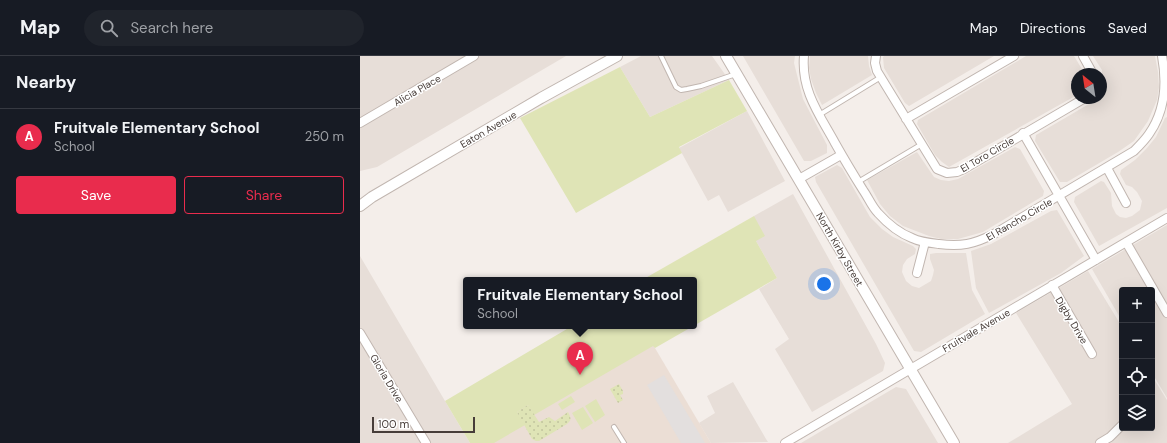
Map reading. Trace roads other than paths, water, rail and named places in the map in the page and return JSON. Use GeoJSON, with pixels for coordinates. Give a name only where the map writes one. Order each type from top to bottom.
{"type":"FeatureCollection","features":[{"type":"Feature","properties":{"kind":"street","name":"Alicia Place"},"geometry":{"type":"LineString","coordinates":[[360,123],[474,56]]}},
{"type":"Feature","properties":{"kind":"street","name":"Eaton Avenue"},"geometry":{"type":"LineString","coordinates":[[360,206],[372,197],[541,98],[617,56]]}},
{"type":"Feature","properties":{"kind":"street","name":"North Kirby Street"},"geometry":{"type":"LineString","coordinates":[[726,56],[954,443]]}},
{"type":"Feature","properties":{"kind":"street","name":"El Rancho Circle"},"geometry":{"type":"LineString","coordinates":[[804,56],[803,69],[805,83],[814,106],[841,154],[877,212],[896,229],[912,238],[952,246],[980,241],[994,234],[1134,151],[1148,136],[1165,107],[1166,77],[1162,56]]}},
{"type":"Feature","properties":{"kind":"street","name":"El Toro Circle"},"geometry":{"type":"LineString","coordinates":[[876,56],[875,63],[877,71],[906,119],[937,169],[947,173],[957,172],[1074,104]]}},
{"type":"Feature","properties":{"kind":"street"},"geometry":{"type":"LineString","coordinates":[[906,119],[1014,56]]}},
{"type":"Feature","properties":{"kind":"street"},"geometry":{"type":"LineString","coordinates":[[1083,56],[1090,68]]}},
{"type":"Feature","properties":{"kind":"street"},"geometry":{"type":"LineString","coordinates":[[1023,133],[1096,260]]}},
{"type":"Feature","properties":{"kind":"street"},"geometry":{"type":"LineString","coordinates":[[799,179],[841,154]]}},
{"type":"Feature","properties":{"kind":"street"},"geometry":{"type":"LineString","coordinates":[[1107,168],[1126,203]]}},
{"type":"Feature","properties":{"kind":"street","name":"Fruitvale Avenue"},"geometry":{"type":"LineString","coordinates":[[785,443],[1167,218]]}},
{"type":"Feature","properties":{"kind":"street"},"geometry":{"type":"LineString","coordinates":[[917,273],[926,242]]}},
{"type":"Feature","properties":{"kind":"street"},"geometry":{"type":"LineString","coordinates":[[1126,242],[1167,313]]}},
{"type":"Feature","properties":{"kind":"street","name":"Digby Drive"},"geometry":{"type":"LineString","coordinates":[[1052,285],[1092,354]]}},
{"type":"Feature","properties":{"kind":"street","name":"Gloria Drive"},"geometry":{"type":"LineString","coordinates":[[360,333],[426,443]]}},
{"type":"Feature","properties":{"kind":"street"},"geometry":{"type":"LineString","coordinates":[[1100,443],[1119,429]]}},
{"type":"Feature","properties":{"kind":"lane"},"geometry":{"type":"LineString","coordinates":[[662,56],[676,87],[681,90],[701,86],[737,74]]}},
{"type":"Feature","properties":{"kind":"lane"},"geometry":{"type":"LineString","coordinates":[[819,115],[881,77]]}},
{"type":"Feature","properties":{"kind":"lane"},"geometry":{"type":"LineString","coordinates":[[858,182],[922,144]]}},
{"type":"Feature","properties":{"kind":"lane"},"geometry":{"type":"LineString","coordinates":[[614,427],[624,443]]}},
{"type":"Feature","properties":{"kind":"place","name":"Fruitvale Elementary School"},"geometry":{"type":"Point","coordinates":[580,375]}}]}
